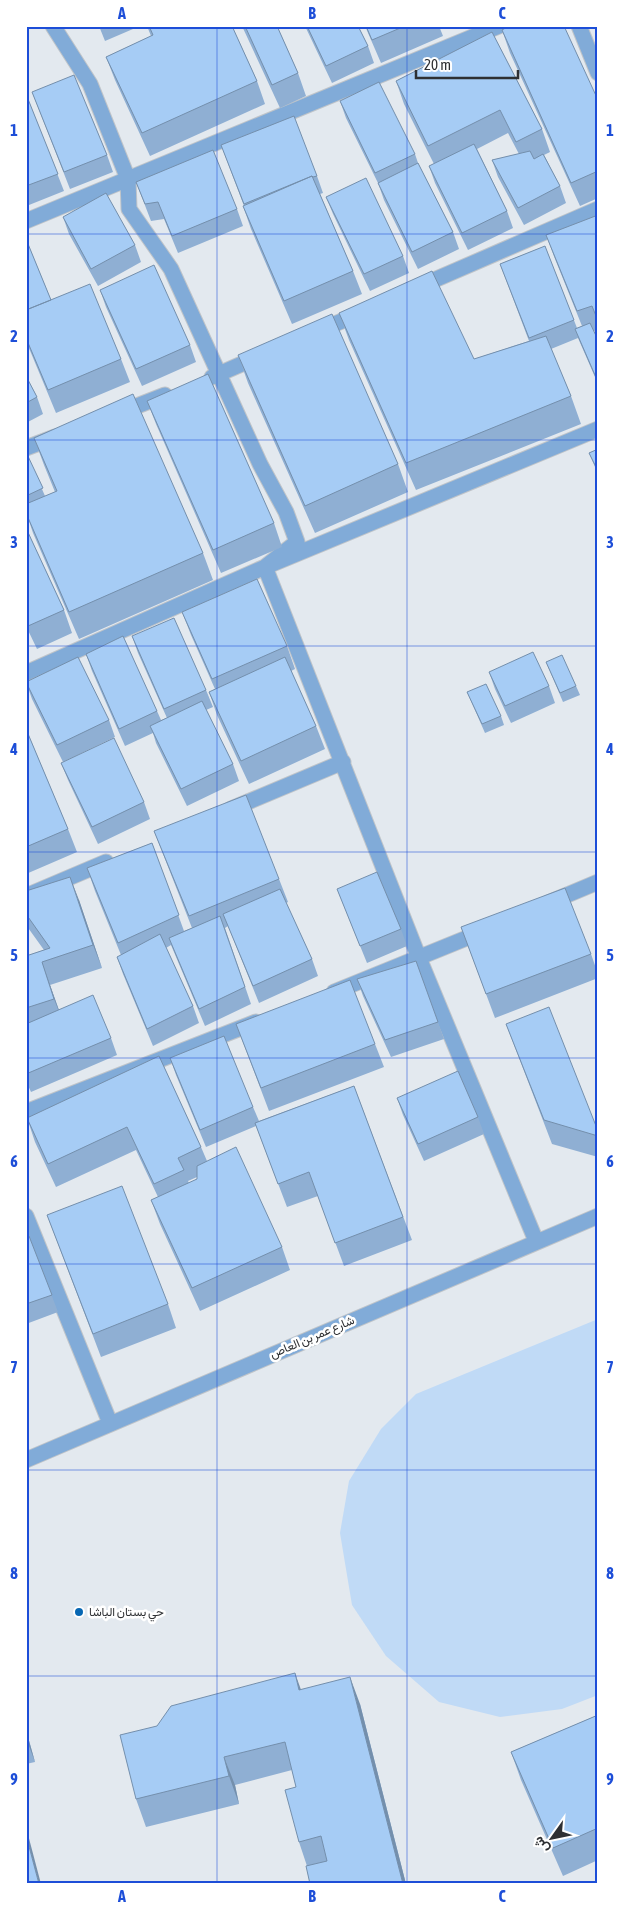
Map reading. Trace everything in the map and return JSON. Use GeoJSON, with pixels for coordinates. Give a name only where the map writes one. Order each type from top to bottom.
{"type":"FeatureCollection","features":[{"type":"Feature","properties":{"kind":"street"},"geometry":{"type":"LineString","coordinates":[[53,26],[90,84],[128,179],[129,209],[171,269],[260,464],[286,512],[297,542],[265,568]]}},
{"type":"Feature","properties":{"kind":"street"},"geometry":{"type":"LineString","coordinates":[[26,221],[499,26]]}},
{"type":"Feature","properties":{"kind":"street"},"geometry":{"type":"LineString","coordinates":[[579,26],[598,73]]}},
{"type":"Feature","properties":{"kind":"street"},"geometry":{"type":"LineString","coordinates":[[409,292],[598,209]]}},
{"type":"Feature","properties":{"kind":"street"},"geometry":{"type":"LineString","coordinates":[[301,339],[373,307]]}},
{"type":"Feature","properties":{"kind":"street"},"geometry":{"type":"LineString","coordinates":[[202,381],[274,350]]}},
{"type":"Feature","properties":{"kind":"street"},"geometry":{"type":"LineString","coordinates":[[109,416],[183,388]]}},
{"type":"Feature","properties":{"kind":"street"},"geometry":{"type":"LineString","coordinates":[[26,673],[265,568],[598,429]]}},
{"type":"Feature","properties":{"kind":"street"},"geometry":{"type":"LineString","coordinates":[[26,448],[72,430]]}},
{"type":"Feature","properties":{"kind":"street"},"geometry":{"type":"LineString","coordinates":[[265,568],[419,958],[536,1241]]}},
{"type":"Feature","properties":{"kind":"street"},"geometry":{"type":"LineString","coordinates":[[216,816],[343,762]]}},
{"type":"Feature","properties":{"kind":"street"},"geometry":{"type":"LineString","coordinates":[[26,896],[117,858]]}},
{"type":"Feature","properties":{"kind":"street"},"geometry":{"type":"LineString","coordinates":[[535,909],[598,882]]}},
{"type":"Feature","properties":{"kind":"street"},"geometry":{"type":"LineString","coordinates":[[319,997],[500,924]]}},
{"type":"Feature","properties":{"kind":"street"},"geometry":{"type":"LineString","coordinates":[[26,1112],[273,1015]]}},
{"type":"Feature","properties":{"kind":"street"},"geometry":{"type":"LineString","coordinates":[[26,1216],[110,1424]]}},
{"type":"Feature","properties":{"kind":"street","name":"شارع عمر بن العاص"},"geometry":{"type":"LineString","coordinates":[[26,1460],[598,1216]]}},
{"type":"Feature","properties":{"kind":"shaded area"},"geometry":{"type":"Polygon","coordinates":[[[598,1319],[598,1695],[562,1709],[500,1717],[439,1702],[386,1656],[352,1605],[340,1533],[349,1481],[381,1429],[416,1394],[598,1319]]]}},
{"type":"Feature","properties":{"kind":"building"},"geometry":{"type":"Polygon","coordinates":[[[149,26],[232,26],[257,81],[142,133],[106,57],[153,35],[149,26]]]}},
{"type":"Feature","properties":{"kind":"building"},"geometry":{"type":"Polygon","coordinates":[[[245,26],[277,26],[298,73],[272,85],[245,26]]]}},
{"type":"Feature","properties":{"kind":"building"},"geometry":{"type":"Polygon","coordinates":[[[307,26],[358,26],[368,46],[326,66],[307,26]]]}},
{"type":"Feature","properties":{"kind":"building"},"geometry":{"type":"Polygon","coordinates":[[[366,26],[405,26],[372,40],[366,26]]]}},
{"type":"Feature","properties":{"kind":"building"},"geometry":{"type":"Polygon","coordinates":[[[509,26],[564,26],[598,100],[598,171],[571,183],[502,30],[509,26]]]}},
{"type":"Feature","properties":{"kind":"building"},"geometry":{"type":"Polygon","coordinates":[[[492,32],[542,129],[516,142],[500,110],[428,146],[396,81],[492,32]]]}},
{"type":"Feature","properties":{"kind":"building"},"geometry":{"type":"Polygon","coordinates":[[[74,75],[107,155],[64,172],[32,92],[74,75]]]}},
{"type":"Feature","properties":{"kind":"building"},"geometry":{"type":"Polygon","coordinates":[[[379,82],[415,154],[375,173],[340,101],[379,82]]]}},
{"type":"Feature","properties":{"kind":"building"},"geometry":{"type":"Polygon","coordinates":[[[26,94],[58,174],[26,186],[26,94]]]}},
{"type":"Feature","properties":{"kind":"building"},"geometry":{"type":"Polygon","coordinates":[[[294,116],[317,176],[312,176],[244,204],[221,145],[294,116]]]}},
{"type":"Feature","properties":{"kind":"building"},"geometry":{"type":"Polygon","coordinates":[[[474,144],[507,211],[462,233],[429,166],[474,144]]]}},
{"type":"Feature","properties":{"kind":"building"},"geometry":{"type":"Polygon","coordinates":[[[213,150],[237,209],[172,236],[158,202],[145,204],[136,182],[213,150]]]}},
{"type":"Feature","properties":{"kind":"building"},"geometry":{"type":"Polygon","coordinates":[[[530,151],[534,159],[543,154],[560,186],[518,208],[492,160],[530,151]]]}},
{"type":"Feature","properties":{"kind":"building"},"geometry":{"type":"Polygon","coordinates":[[[418,163],[453,232],[412,252],[378,183],[418,163]]]}},
{"type":"Feature","properties":{"kind":"building"},"geometry":{"type":"Polygon","coordinates":[[[312,176],[353,271],[284,301],[243,206],[312,176]]]}},
{"type":"Feature","properties":{"kind":"building"},"geometry":{"type":"Polygon","coordinates":[[[366,178],[403,256],[364,274],[326,197],[366,178]]]}},
{"type":"Feature","properties":{"kind":"building"},"geometry":{"type":"Polygon","coordinates":[[[106,193],[135,245],[91,269],[63,217],[106,193]]]}},
{"type":"Feature","properties":{"kind":"building"},"geometry":{"type":"Polygon","coordinates":[[[598,215],[598,321],[592,306],[577,311],[546,235],[598,215]]]}},
{"type":"Feature","properties":{"kind":"building"},"geometry":{"type":"Polygon","coordinates":[[[26,239],[51,300],[26,310],[26,239]]]}},
{"type":"Feature","properties":{"kind":"building"},"geometry":{"type":"Polygon","coordinates":[[[545,246],[574,320],[529,338],[500,264],[545,246]]]}},
{"type":"Feature","properties":{"kind":"building"},"geometry":{"type":"Polygon","coordinates":[[[154,265],[190,345],[136,369],[100,290],[154,265]]]}},
{"type":"Feature","properties":{"kind":"building"},"geometry":{"type":"Polygon","coordinates":[[[432,271],[474,359],[546,336],[571,396],[406,463],[339,313],[432,271]]]}},
{"type":"Feature","properties":{"kind":"building"},"geometry":{"type":"Polygon","coordinates":[[[90,284],[121,359],[48,390],[26,338],[26,310],[90,284]]]}},
{"type":"Feature","properties":{"kind":"building"},"geometry":{"type":"Polygon","coordinates":[[[332,314],[398,464],[305,506],[238,355],[332,314]]]}},
{"type":"Feature","properties":{"kind":"building"},"geometry":{"type":"Polygon","coordinates":[[[590,323],[598,340],[598,382],[575,329],[590,323]]]}},
{"type":"Feature","properties":{"kind":"building"},"geometry":{"type":"Polygon","coordinates":[[[208,374],[274,523],[213,550],[147,401],[208,374]]]}},
{"type":"Feature","properties":{"kind":"building"},"geometry":{"type":"Polygon","coordinates":[[[26,376],[37,397],[26,403],[26,376]]]}},
{"type":"Feature","properties":{"kind":"building"},"geometry":{"type":"Polygon","coordinates":[[[133,394],[203,553],[69,612],[26,513],[26,504],[57,491],[34,438],[133,394]]]}},
{"type":"Feature","properties":{"kind":"building"},"geometry":{"type":"Polygon","coordinates":[[[598,449],[598,471],[589,453],[598,449]]]}},
{"type":"Feature","properties":{"kind":"building"},"geometry":{"type":"Polygon","coordinates":[[[26,452],[43,488],[26,496],[26,452]]]}},
{"type":"Feature","properties":{"kind":"building"},"geometry":{"type":"Polygon","coordinates":[[[26,528],[64,610],[28,626],[26,621],[26,528]]]}},
{"type":"Feature","properties":{"kind":"building"},"geometry":{"type":"Polygon","coordinates":[[[257,579],[287,646],[212,679],[182,612],[257,579]]]}},
{"type":"Feature","properties":{"kind":"building"},"geometry":{"type":"Polygon","coordinates":[[[174,618],[206,690],[164,709],[132,636],[174,618]]]}},
{"type":"Feature","properties":{"kind":"building"},"geometry":{"type":"Polygon","coordinates":[[[123,636],[157,711],[119,729],[86,654],[123,636]]]}},
{"type":"Feature","properties":{"kind":"building"},"geometry":{"type":"Polygon","coordinates":[[[533,652],[549,686],[505,706],[489,672],[533,652]]]}},
{"type":"Feature","properties":{"kind":"building"},"geometry":{"type":"Polygon","coordinates":[[[562,655],[576,686],[560,693],[546,662],[562,655]]]}},
{"type":"Feature","properties":{"kind":"building"},"geometry":{"type":"Polygon","coordinates":[[[78,657],[109,720],[57,745],[26,682],[78,657]]]}},
{"type":"Feature","properties":{"kind":"building"},"geometry":{"type":"Polygon","coordinates":[[[285,657],[316,726],[241,761],[209,692],[285,657]]]}},
{"type":"Feature","properties":{"kind":"building"},"geometry":{"type":"Polygon","coordinates":[[[486,684],[501,716],[482,724],[467,692],[486,684]]]}},
{"type":"Feature","properties":{"kind":"building"},"geometry":{"type":"Polygon","coordinates":[[[202,701],[233,764],[181,789],[150,726],[202,701]]]}},
{"type":"Feature","properties":{"kind":"building"},"geometry":{"type":"Polygon","coordinates":[[[26,729],[68,829],[26,847],[26,729]]]}},
{"type":"Feature","properties":{"kind":"building"},"geometry":{"type":"Polygon","coordinates":[[[114,738],[144,802],[92,827],[61,763],[114,738]]]}},
{"type":"Feature","properties":{"kind":"building"},"geometry":{"type":"Polygon","coordinates":[[[246,795],[279,879],[189,916],[154,831],[246,795]]]}},
{"type":"Feature","properties":{"kind":"building"},"geometry":{"type":"Polygon","coordinates":[[[152,843],[179,915],[118,943],[87,868],[152,843]]]}},
{"type":"Feature","properties":{"kind":"building"},"geometry":{"type":"Polygon","coordinates":[[[377,872],[401,929],[360,946],[337,889],[377,872]]]}},
{"type":"Feature","properties":{"kind":"building"},"geometry":{"type":"Polygon","coordinates":[[[70,877],[93,945],[42,962],[54,999],[26,1008],[26,956],[50,948],[26,914],[26,891],[70,877]]]}},
{"type":"Feature","properties":{"kind":"building"},"geometry":{"type":"Polygon","coordinates":[[[565,888],[591,954],[486,994],[461,927],[565,888]]]}},
{"type":"Feature","properties":{"kind":"building"},"geometry":{"type":"Polygon","coordinates":[[[280,889],[312,959],[253,986],[223,914],[280,889]]]}},
{"type":"Feature","properties":{"kind":"building"},"geometry":{"type":"Polygon","coordinates":[[[220,916],[245,987],[199,1009],[169,938],[220,916]]]}},
{"type":"Feature","properties":{"kind":"building"},"geometry":{"type":"Polygon","coordinates":[[[160,934],[193,1006],[147,1029],[117,957],[160,934]]]}},
{"type":"Feature","properties":{"kind":"building"},"geometry":{"type":"Polygon","coordinates":[[[416,961],[438,1022],[385,1040],[357,979],[416,961]]]}},
{"type":"Feature","properties":{"kind":"building"},"geometry":{"type":"Polygon","coordinates":[[[350,980],[375,1044],[261,1088],[236,1024],[350,980]]]}},
{"type":"Feature","properties":{"kind":"building"},"geometry":{"type":"Polygon","coordinates":[[[93,995],[111,1038],[26,1074],[26,1024],[93,995]]]}},
{"type":"Feature","properties":{"kind":"building"},"geometry":{"type":"Polygon","coordinates":[[[549,1007],[598,1131],[598,1136],[544,1120],[506,1024],[549,1007]]]}},
{"type":"Feature","properties":{"kind":"building"},"geometry":{"type":"Polygon","coordinates":[[[224,1036],[253,1107],[200,1130],[170,1058],[224,1036]]]}},
{"type":"Feature","properties":{"kind":"building"},"geometry":{"type":"Polygon","coordinates":[[[159,1056],[201,1147],[178,1158],[184,1170],[154,1184],[127,1127],[48,1164],[27,1118],[159,1056]]]}},
{"type":"Feature","properties":{"kind":"building"},"geometry":{"type":"Polygon","coordinates":[[[458,1071],[478,1117],[418,1144],[397,1098],[458,1071]]]}},
{"type":"Feature","properties":{"kind":"building"},"geometry":{"type":"Polygon","coordinates":[[[354,1086],[403,1217],[335,1243],[309,1172],[278,1184],[255,1123],[354,1086]]]}},
{"type":"Feature","properties":{"kind":"building"},"geometry":{"type":"Polygon","coordinates":[[[236,1147],[282,1247],[192,1288],[151,1200],[197,1179],[197,1166],[236,1147]]]}},
{"type":"Feature","properties":{"kind":"building"},"geometry":{"type":"Polygon","coordinates":[[[122,1186],[168,1304],[93,1334],[47,1215],[122,1186]]]}},
{"type":"Feature","properties":{"kind":"building"},"geometry":{"type":"Polygon","coordinates":[[[29,1236],[52,1295],[26,1304],[26,1237],[29,1236]]]}},
{"type":"Feature","properties":{"kind":"building"},"geometry":{"type":"Polygon","coordinates":[[[295,1673],[299,1690],[350,1677],[403,1884],[310,1884],[306,1866],[327,1861],[321,1836],[299,1842],[285,1790],[296,1787],[285,1742],[224,1757],[229,1776],[136,1799],[120,1735],[157,1726],[171,1706],[295,1673]]]}},
{"type":"Feature","properties":{"kind":"building"},"geometry":{"type":"Polygon","coordinates":[[[598,1715],[598,1828],[553,1848],[511,1752],[598,1715]]]}},
{"type":"Feature","properties":{"kind":"building"},"geometry":{"type":"Polygon","coordinates":[[[26,1835],[39,1884],[26,1884],[26,1835]]]}},
{"type":"Feature","properties":{"kind":"place","name":"حي بستان الباشا"},"geometry":{"type":"Point","coordinates":[79,1612]}}]}
